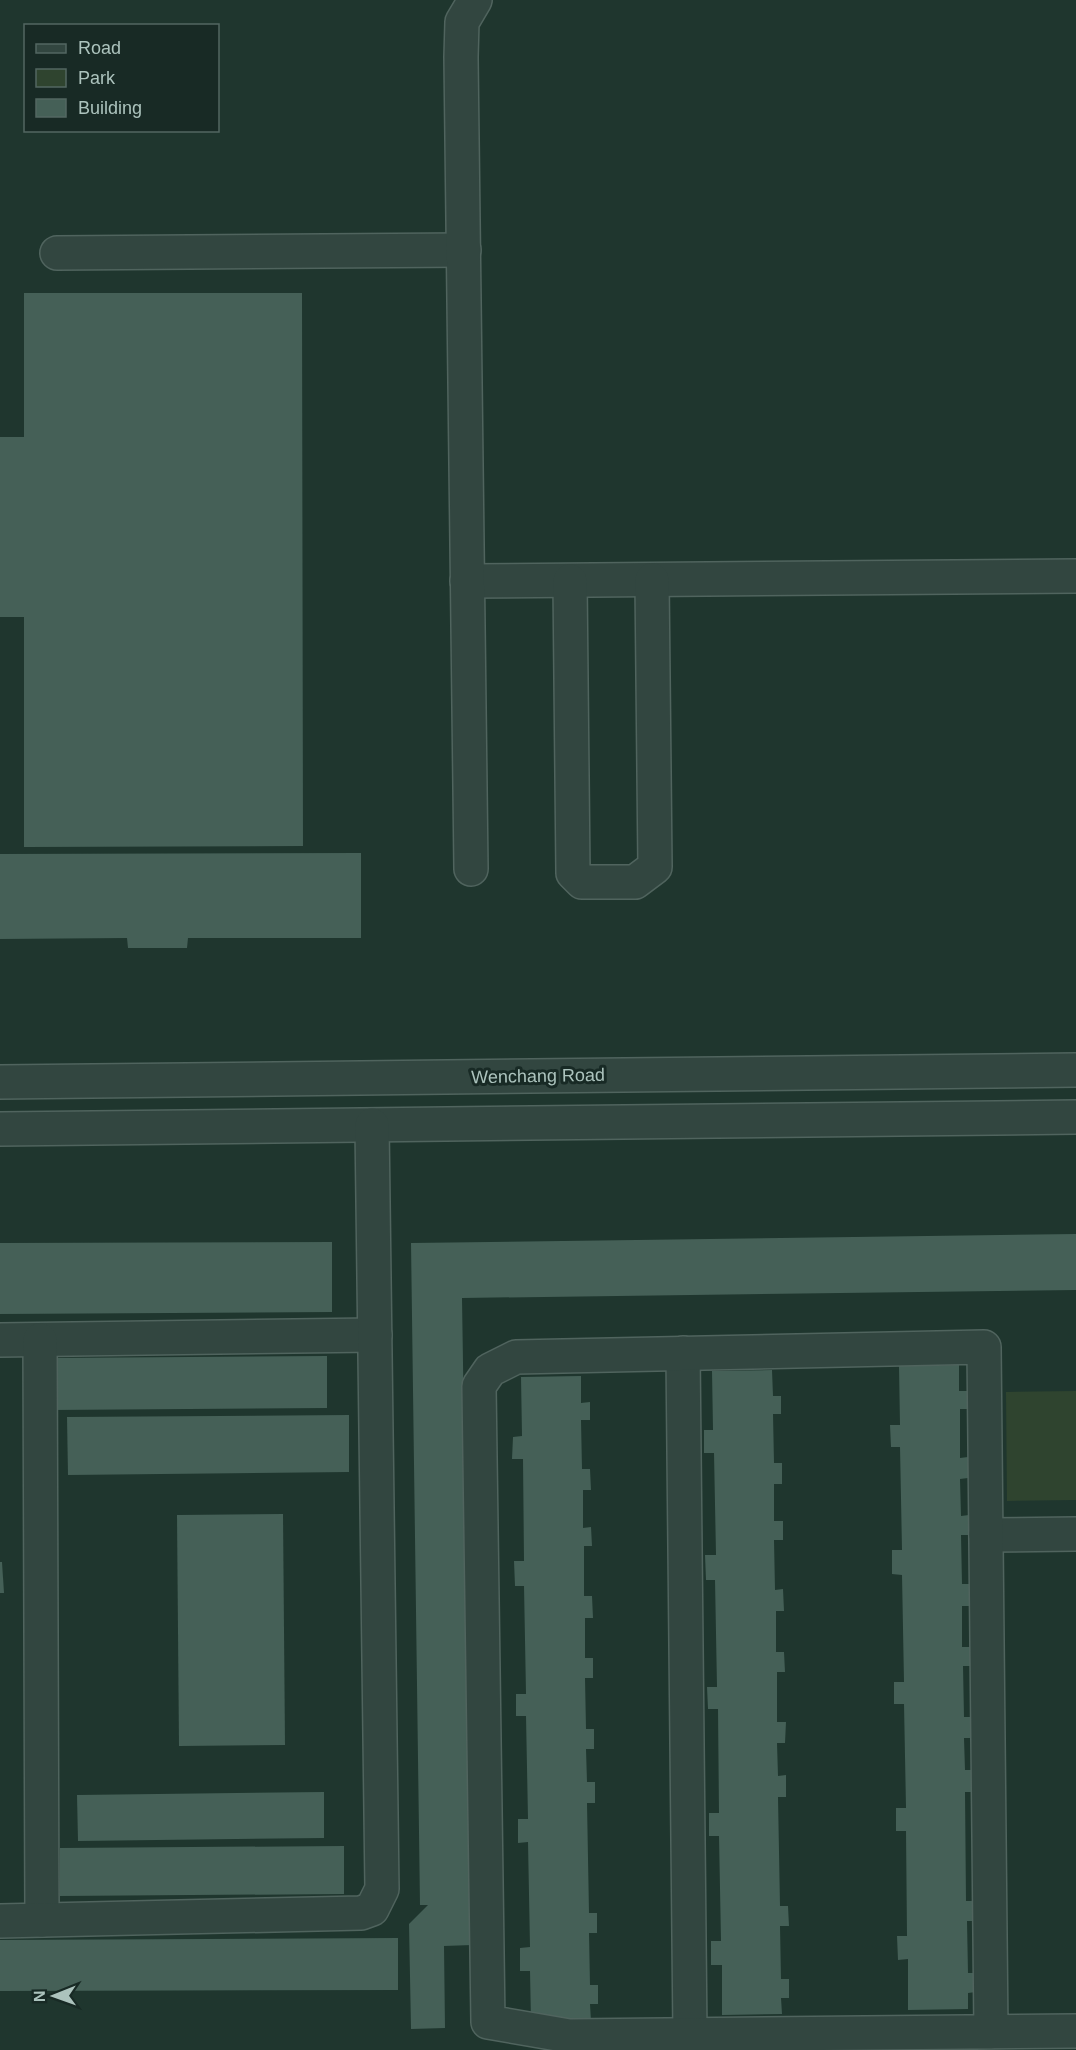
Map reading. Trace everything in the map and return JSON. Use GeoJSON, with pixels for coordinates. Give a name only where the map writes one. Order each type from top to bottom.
{"type":"FeatureCollection","features":[{"type":"Feature","properties":{"kind":"street"},"geometry":{"type":"LineString","coordinates":[[471,869],[462,22],[474,0]]}},
{"type":"Feature","properties":{"kind":"street"},"geometry":{"type":"LineString","coordinates":[[57,253],[464,250]]}},
{"type":"Feature","properties":{"kind":"street"},"geometry":{"type":"LineString","coordinates":[[468,581],[1076,576]]}},
{"type":"Feature","properties":{"kind":"street"},"geometry":{"type":"LineString","coordinates":[[570,581],[573,873],[582,882],[635,882],[655,867],[652,580]]}},
{"type":"Feature","properties":{"kind":"street","name":"Wenchang Road"},"geometry":{"type":"LineString","coordinates":[[0,1082],[1076,1070]]}},
{"type":"Feature","properties":{"kind":"street"},"geometry":{"type":"LineString","coordinates":[[0,1129],[1076,1117]]}},
{"type":"Feature","properties":{"kind":"street"},"geometry":{"type":"LineString","coordinates":[[0,1921],[361,1913],[372,1909],[382,1889],[372,1125]]}},
{"type":"Feature","properties":{"kind":"street"},"geometry":{"type":"LineString","coordinates":[[0,1340],[375,1335]]}},
{"type":"Feature","properties":{"kind":"street"},"geometry":{"type":"LineString","coordinates":[[40,1340],[42,1920]]}},
{"type":"Feature","properties":{"kind":"street"},"geometry":{"type":"LineString","coordinates":[[991,2032],[984,1347],[516,1357],[490,1370],[479,1386],[488,2022],[569,2036],[690,2035],[911,2042],[991,2032],[1076,2031]]}},
{"type":"Feature","properties":{"kind":"street"},"geometry":{"type":"LineString","coordinates":[[683,1353],[690,2035]]}},
{"type":"Feature","properties":{"kind":"street"},"geometry":{"type":"LineString","coordinates":[[986,1535],[1076,1534]]}},
{"type":"Feature","properties":{"kind":"green space"},"geometry":{"type":"Polygon","coordinates":[[[1076,1391],[1076,1500],[1007,1501],[1006,1392],[1076,1391]]]}},
{"type":"Feature","properties":{"kind":"building"},"geometry":{"type":"Polygon","coordinates":[[[24,293],[302,293],[303,846],[24,847],[24,617],[0,617],[0,437],[24,437],[24,293]]]}},
{"type":"Feature","properties":{"kind":"building"},"geometry":{"type":"Polygon","coordinates":[[[361,853],[361,938],[188,938],[187,948],[128,948],[127,938],[0,939],[0,854],[361,853]]]}},
{"type":"Feature","properties":{"kind":"building"},"geometry":{"type":"Polygon","coordinates":[[[1076,1234],[1076,1290],[462,1298],[472,1945],[444,1946],[445,2028],[411,2029],[409,1924],[428,1905],[420,1905],[411,1243],[1076,1234]]]}},
{"type":"Feature","properties":{"kind":"building"},"geometry":{"type":"Polygon","coordinates":[[[332,1242],[332,1312],[0,1314],[0,1243],[332,1242]]]}},
{"type":"Feature","properties":{"kind":"building"},"geometry":{"type":"Polygon","coordinates":[[[327,1356],[327,1408],[52,1410],[51,1358],[327,1356]]]}},
{"type":"Feature","properties":{"kind":"building"},"geometry":{"type":"Polygon","coordinates":[[[959,1365],[959,1391],[967,1391],[968,1409],[960,1409],[960,1458],[968,1457],[968,1478],[960,1479],[961,1516],[969,1515],[969,1535],[961,1535],[962,1584],[970,1584],[970,1606],[962,1606],[962,1647],[971,1647],[971,1666],[963,1666],[964,1717],[972,1717],[972,1738],[964,1738],[965,1770],[973,1770],[973,1792],[965,1792],[966,1901],[974,1901],[975,1921],[967,1921],[968,1973],[976,1973],[976,1992],[968,1993],[968,2009],[908,2010],[908,1959],[898,1960],[897,1936],[907,1936],[906,1831],[896,1831],[896,1808],[906,1808],[904,1704],[894,1704],[894,1682],[904,1682],[902,1575],[892,1574],[892,1550],[902,1550],[900,1447],[891,1447],[890,1425],[900,1425],[899,1366],[959,1365]]]}},
{"type":"Feature","properties":{"kind":"building"},"geometry":{"type":"Polygon","coordinates":[[[772,1370],[773,1396],[781,1396],[781,1414],[773,1414],[774,1463],[782,1463],[782,1484],[774,1484],[774,1521],[783,1521],[783,1540],[774,1540],[775,1590],[783,1589],[784,1611],[776,1611],[776,1652],[784,1652],[785,1672],[777,1672],[777,1722],[786,1722],[785,1743],[777,1743],[778,1776],[786,1775],[786,1797],[778,1797],[780,1906],[788,1906],[789,1926],[780,1926],[781,1979],[789,1979],[789,1998],[781,1998],[782,2014],[722,2015],[722,1965],[711,1965],[711,1941],[721,1941],[719,1836],[709,1836],[709,1813],[719,1813],[718,1709],[708,1709],[707,1687],[717,1687],[715,1580],[706,1580],[705,1555],[716,1555],[714,1453],[704,1453],[704,1430],[713,1430],[712,1371],[772,1370]]]}},
{"type":"Feature","properties":{"kind":"building"},"geometry":{"type":"Polygon","coordinates":[[[581,1376],[581,1403],[590,1402],[590,1420],[581,1420],[582,1469],[590,1469],[591,1490],[583,1490],[583,1528],[591,1527],[592,1546],[584,1546],[584,1596],[592,1596],[593,1618],[585,1618],[585,1658],[593,1658],[593,1678],[585,1678],[586,1729],[594,1729],[594,1749],[586,1749],[587,1782],[595,1782],[595,1803],[587,1803],[589,1913],[597,1913],[597,1933],[589,1933],[590,1985],[598,1985],[598,2004],[590,2004],[591,2021],[531,2022],[530,1971],[520,1971],[520,1948],[530,1947],[528,1842],[518,1843],[518,1819],[528,1819],[526,1716],[516,1716],[516,1694],[526,1694],[524,1586],[515,1586],[514,1561],[524,1561],[523,1459],[512,1459],[513,1437],[522,1436],[521,1377],[581,1376]]]}},
{"type":"Feature","properties":{"kind":"building"},"geometry":{"type":"Polygon","coordinates":[[[349,1415],[349,1472],[68,1475],[67,1417],[349,1415]]]}},
{"type":"Feature","properties":{"kind":"building"},"geometry":{"type":"Polygon","coordinates":[[[283,1514],[285,1745],[179,1746],[177,1515],[283,1514]]]}},
{"type":"Feature","properties":{"kind":"building"},"geometry":{"type":"Polygon","coordinates":[[[0,1562],[2,1562],[4,1593],[0,1593],[0,1562]]]}},
{"type":"Feature","properties":{"kind":"building"},"geometry":{"type":"Polygon","coordinates":[[[324,1792],[324,1838],[78,1841],[77,1795],[324,1792]]]}},
{"type":"Feature","properties":{"kind":"building"},"geometry":{"type":"Polygon","coordinates":[[[344,1846],[344,1894],[60,1896],[60,1848],[344,1846]]]}},
{"type":"Feature","properties":{"kind":"building"},"geometry":{"type":"Polygon","coordinates":[[[398,1938],[398,1990],[0,1991],[0,1940],[398,1938]]]}}]}
